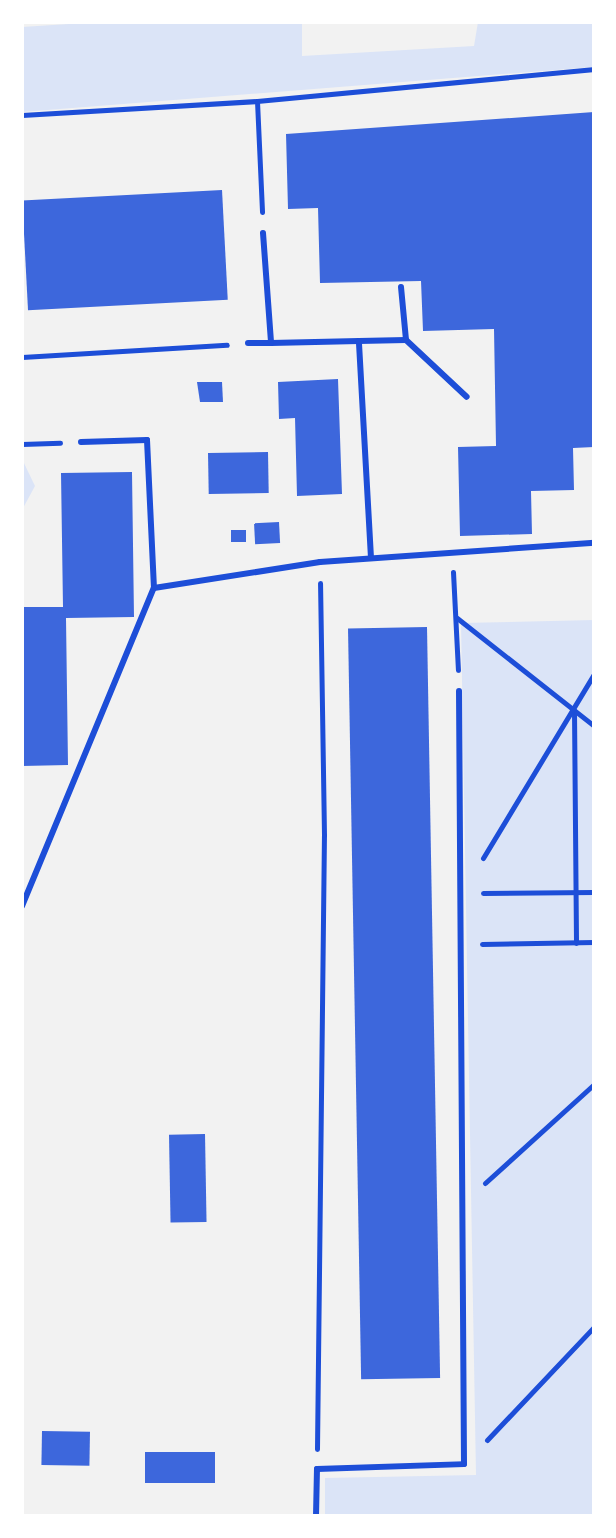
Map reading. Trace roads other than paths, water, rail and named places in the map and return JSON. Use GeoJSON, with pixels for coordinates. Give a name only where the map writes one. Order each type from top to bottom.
{"type":"FeatureCollection","features":[{"type":"Feature","properties":{"kind":"lane"},"geometry":{"type":"LineString","coordinates":[[263,233],[271,343]]}},
{"type":"Feature","properties":{"kind":"lane"},"geometry":{"type":"LineString","coordinates":[[401,287],[406,340],[467,397]]}},
{"type":"Feature","properties":{"kind":"lane"},"geometry":{"type":"LineString","coordinates":[[248,343],[406,340]]}},
{"type":"Feature","properties":{"kind":"lane"},"geometry":{"type":"LineString","coordinates":[[359,341],[371,558]]}},
{"type":"Feature","properties":{"kind":"lane"},"geometry":{"type":"LineString","coordinates":[[22,906],[154,588],[147,440],[81,442]]}},
{"type":"Feature","properties":{"kind":"lane"},"geometry":{"type":"LineString","coordinates":[[154,588],[320,562],[594,543]]}},
{"type":"Feature","properties":{"kind":"lane"},"geometry":{"type":"LineString","coordinates":[[316,1516],[317,1469],[464,1464],[459,691]]}}]}
